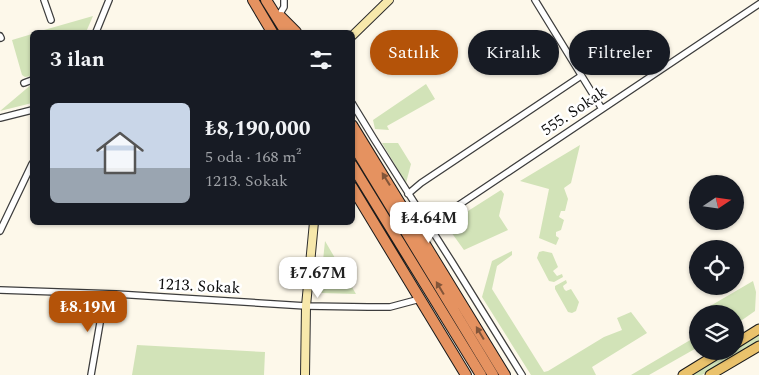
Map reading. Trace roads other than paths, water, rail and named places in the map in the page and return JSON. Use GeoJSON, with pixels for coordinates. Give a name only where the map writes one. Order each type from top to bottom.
{"type":"FeatureCollection","features":[{"type":"Feature","properties":{"kind":"highway"},"geometry":{"type":"LineString","coordinates":[[253,0],[271,30]]}},
{"type":"Feature","properties":{"kind":"highway"},"geometry":{"type":"LineString","coordinates":[[268,4],[294,30]]}},
{"type":"Feature","properties":{"kind":"highway"},"geometry":{"type":"LineString","coordinates":[[268,4],[285,30]]}},
{"type":"Feature","properties":{"kind":"highway"},"geometry":{"type":"LineString","coordinates":[[262,17],[266,30]]}},
{"type":"Feature","properties":{"kind":"highway"},"geometry":{"type":"LineString","coordinates":[[355,130],[505,375]]}},
{"type":"Feature","properties":{"kind":"highway"},"geometry":{"type":"LineString","coordinates":[[355,148],[493,375]]}},
{"type":"Feature","properties":{"kind":"highway"},"geometry":{"type":"LineString","coordinates":[[355,169],[481,375]]}},
{"type":"Feature","properties":{"kind":"highway"},"geometry":{"type":"LineString","coordinates":[[355,192],[466,375]]}},
{"type":"Feature","properties":{"kind":"main road"},"geometry":{"type":"LineString","coordinates":[[744,338],[759,329]]}},
{"type":"Feature","properties":{"kind":"main road"},"geometry":{"type":"LineString","coordinates":[[710,375],[759,346]]}},
{"type":"Feature","properties":{"kind":"main road"},"geometry":{"type":"LineString","coordinates":[[683,375],[707,360]]}},
{"type":"Feature","properties":{"kind":"street"},"geometry":{"type":"LineString","coordinates":[[44,0],[51,20]]}},
{"type":"Feature","properties":{"kind":"street"},"geometry":{"type":"LineString","coordinates":[[97,30],[110,0]]}},
{"type":"Feature","properties":{"kind":"street"},"geometry":{"type":"LineString","coordinates":[[279,15],[284,7],[284,0]]}},
{"type":"Feature","properties":{"kind":"street"},"geometry":{"type":"LineString","coordinates":[[355,33],[389,0]]}},
{"type":"Feature","properties":{"kind":"street"},"geometry":{"type":"LineString","coordinates":[[535,0],[602,109]]}},
{"type":"Feature","properties":{"kind":"street","name":"555. Sokak"},"geometry":{"type":"LineString","coordinates":[[429,225],[759,4]]}},
{"type":"Feature","properties":{"kind":"street"},"geometry":{"type":"LineString","coordinates":[[408,194],[421,183],[581,76]]}},
{"type":"Feature","properties":{"kind":"street"},"geometry":{"type":"LineString","coordinates":[[24,83],[30,81]]}},
{"type":"Feature","properties":{"kind":"street"},"geometry":{"type":"LineString","coordinates":[[355,108],[522,375]]}},
{"type":"Feature","properties":{"kind":"street"},"geometry":{"type":"LineString","coordinates":[[0,118],[30,110]]}},
{"type":"Feature","properties":{"kind":"street"},"geometry":{"type":"LineString","coordinates":[[0,231],[30,168]]}},
{"type":"Feature","properties":{"kind":"street"},"geometry":{"type":"LineString","coordinates":[[304,375],[306,306],[314,225]]}},
{"type":"Feature","properties":{"kind":"street","name":"1213. Sokak"},"geometry":{"type":"LineString","coordinates":[[1,289],[306,306],[390,306],[420,299]]}},
{"type":"Feature","properties":{"kind":"street"},"geometry":{"type":"LineString","coordinates":[[91,375],[105,294]]}}]}
